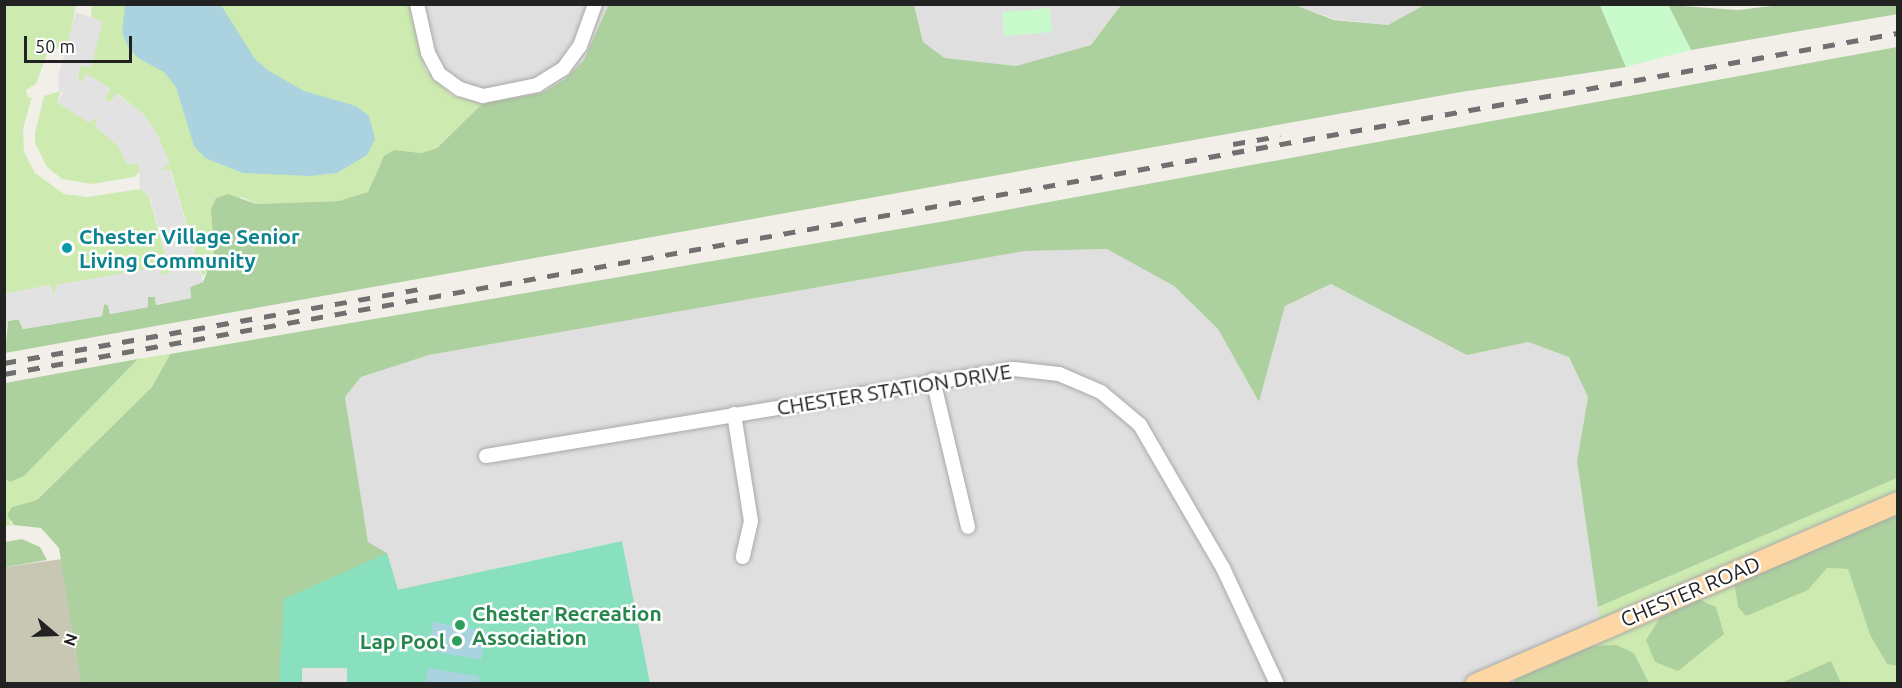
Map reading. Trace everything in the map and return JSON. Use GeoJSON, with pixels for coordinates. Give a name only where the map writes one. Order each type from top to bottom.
{"type":"FeatureCollection","features":[{"type":"Feature","properties":{"kind":"main road","name":"CHESTER ROAD"},"geometry":{"type":"LineString","coordinates":[[1480,683],[1898,502]]}},
{"type":"Feature","properties":{"kind":"street"},"geometry":{"type":"LineString","coordinates":[[417,4],[428,53],[440,74],[460,90],[483,96],[537,85],[562,69],[580,46],[595,4]]}},
{"type":"Feature","properties":{"kind":"street","name":"CHESTER STATION DRIVE"},"geometry":{"type":"LineString","coordinates":[[486,456],[1014,369],[1059,374],[1101,392],[1140,425],[1223,568],[1277,684]]}},
{"type":"Feature","properties":{"kind":"street"},"geometry":{"type":"LineString","coordinates":[[933,381],[968,527]]}},
{"type":"Feature","properties":{"kind":"street"},"geometry":{"type":"LineString","coordinates":[[734,414],[751,521],[743,557]]}},
{"type":"Feature","properties":{"kind":"shaded area"},"geometry":{"type":"Polygon","coordinates":[[[409,5],[616,5],[608,6],[584,60],[564,80],[542,93],[493,104],[472,104],[436,83],[420,57],[409,5]]]}},
{"type":"Feature","properties":{"kind":"shaded area"},"geometry":{"type":"Polygon","coordinates":[[[914,5],[1121,5],[1091,45],[1016,66],[946,58],[923,42],[914,5]]]}},
{"type":"Feature","properties":{"kind":"shaded area"},"geometry":{"type":"Polygon","coordinates":[[[1295,5],[1424,5],[1388,25],[1334,19],[1295,5]]]}},
{"type":"Feature","properties":{"kind":"shaded area"},"geometry":{"type":"Polygon","coordinates":[[[76,12],[103,22],[91,67],[81,65],[77,81],[82,82],[86,74],[110,88],[105,100],[111,102],[116,93],[143,114],[157,134],[169,164],[159,171],[170,169],[203,282],[190,287],[191,298],[156,305],[155,297],[148,297],[148,307],[110,314],[108,305],[104,304],[102,316],[23,329],[18,319],[8,321],[6,329],[5,294],[50,285],[55,296],[56,285],[158,267],[163,276],[170,272],[150,197],[140,189],[139,163],[128,165],[117,145],[95,126],[99,115],[90,123],[57,102],[63,92],[59,91],[58,77],[76,12]]]}},
{"type":"Feature","properties":{"kind":"shaded area"},"geometry":{"type":"Polygon","coordinates":[[[1108,249],[1174,286],[1218,329],[1259,402],[1285,306],[1332,284],[1467,354],[1528,342],[1569,357],[1588,397],[1577,461],[1601,627],[1469,683],[650,683],[622,541],[397,590],[387,553],[368,543],[345,397],[361,377],[429,355],[1025,251],[1108,249]]]}},
{"type":"Feature","properties":{"kind":"shaded area"},"geometry":{"type":"Polygon","coordinates":[[[62,559],[81,683],[5,684],[5,567],[62,559]]]}},
{"type":"Feature","properties":{"kind":"shaded area"},"geometry":{"type":"Polygon","coordinates":[[[302,668],[347,668],[347,683],[302,683],[302,668]]]}},
{"type":"Feature","properties":{"kind":"green space"},"geometry":{"type":"Polygon","coordinates":[[[1789,4],[1897,4],[1898,14],[1691,50],[1668,5],[1738,10],[1789,4]]]}},
{"type":"Feature","properties":{"kind":"green space"},"geometry":{"type":"Polygon","coordinates":[[[5,5],[76,5],[68,45],[48,51],[36,84],[26,90],[28,98],[32,97],[23,129],[24,152],[35,173],[64,194],[87,197],[140,189],[148,193],[170,272],[167,276],[160,274],[158,268],[56,285],[55,296],[50,285],[5,294],[5,5]]]}},
{"type":"Feature","properties":{"kind":"green space"},"geometry":{"type":"Polygon","coordinates":[[[92,5],[409,5],[425,69],[451,95],[482,104],[437,148],[421,153],[394,150],[380,164],[369,192],[339,201],[256,204],[242,197],[211,209],[214,255],[209,270],[202,277],[171,170],[159,171],[169,163],[157,134],[143,114],[117,93],[111,102],[105,100],[110,88],[87,75],[82,82],[77,81],[81,65],[91,66],[102,22],[91,17],[92,5]]]}},
{"type":"Feature","properties":{"kind":"green space"},"geometry":{"type":"Polygon","coordinates":[[[914,5],[923,42],[945,58],[1016,66],[1091,45],[1121,5],[1295,5],[1334,20],[1388,25],[1424,5],[1600,5],[1626,67],[1461,92],[5,353],[8,321],[20,319],[23,329],[102,316],[104,304],[108,305],[110,314],[148,307],[148,297],[155,297],[156,305],[191,298],[190,287],[203,282],[214,255],[211,209],[216,198],[228,194],[256,204],[339,201],[368,192],[384,156],[394,150],[421,153],[437,148],[482,104],[542,93],[564,80],[584,60],[608,6],[914,5]]]}},
{"type":"Feature","properties":{"kind":"green space"},"geometry":{"type":"Polygon","coordinates":[[[1600,5],[1668,5],[1691,50],[1626,67],[1600,5]]]}},
{"type":"Feature","properties":{"kind":"green space"},"geometry":{"type":"Polygon","coordinates":[[[1050,8],[1052,32],[1004,36],[1002,12],[1050,8]]]}},
{"type":"Feature","properties":{"kind":"green space"},"geometry":{"type":"Polygon","coordinates":[[[1897,47],[1897,478],[1598,607],[1577,461],[1588,397],[1569,357],[1528,342],[1467,355],[1331,284],[1285,306],[1259,402],[1218,329],[1174,286],[1107,249],[1025,251],[429,355],[361,377],[345,397],[368,542],[387,553],[397,590],[494,569],[367,683],[81,683],[59,548],[41,528],[14,525],[7,515],[12,507],[37,500],[152,387],[170,354],[940,222],[1897,47]]]}},
{"type":"Feature","properties":{"kind":"green space"},"geometry":{"type":"Polygon","coordinates":[[[61,91],[57,102],[90,123],[99,115],[95,126],[117,145],[128,164],[139,163],[139,172],[134,177],[92,184],[62,179],[47,167],[35,143],[35,133],[44,96],[61,91]]]}},
{"type":"Feature","properties":{"kind":"green space"},"geometry":{"type":"Polygon","coordinates":[[[170,354],[152,387],[37,500],[12,507],[10,523],[14,525],[4,526],[4,479],[10,482],[24,476],[138,359],[170,354]]]}},
{"type":"Feature","properties":{"kind":"green space"},"geometry":{"type":"Polygon","coordinates":[[[138,359],[24,476],[10,482],[5,479],[5,383],[138,359]]]}},
{"type":"Feature","properties":{"kind":"green space"},"geometry":{"type":"Polygon","coordinates":[[[1897,478],[1897,491],[1600,621],[1598,607],[1897,478]]]}},
{"type":"Feature","properties":{"kind":"green space"},"geometry":{"type":"Polygon","coordinates":[[[1897,513],[1897,666],[1887,664],[1870,635],[1848,569],[1827,568],[1808,590],[1746,616],[1738,607],[1734,580],[1897,513]]]}},
{"type":"Feature","properties":{"kind":"green space"},"geometry":{"type":"Polygon","coordinates":[[[22,539],[40,547],[47,560],[5,567],[5,542],[22,539]]]}},
{"type":"Feature","properties":{"kind":"green space","name":"Chester Recreation Association"},"geometry":{"type":"Polygon","coordinates":[[[622,541],[650,683],[279,684],[284,599],[387,553],[398,590],[622,541]]]}},
{"type":"Feature","properties":{"kind":"green space"},"geometry":{"type":"Polygon","coordinates":[[[1827,568],[1849,569],[1870,635],[1887,664],[1897,666],[1897,683],[1649,683],[1634,653],[1584,646],[1660,618],[1734,580],[1807,590],[1827,568]]]}},
{"type":"Feature","properties":{"kind":"green space"},"geometry":{"type":"Polygon","coordinates":[[[1698,599],[1716,607],[1724,634],[1678,671],[1655,662],[1646,640],[1660,618],[1698,599]]]}},
{"type":"Feature","properties":{"kind":"green space"},"geometry":{"type":"Polygon","coordinates":[[[1616,645],[1634,653],[1649,683],[1512,684],[1519,675],[1584,646],[1616,645]]]}},
{"type":"Feature","properties":{"kind":"green space"},"geometry":{"type":"Polygon","coordinates":[[[1831,661],[1841,683],[1781,683],[1831,661]]]}},
{"type":"Feature","properties":{"kind":"water"},"geometry":{"type":"Polygon","coordinates":[[[125,5],[221,5],[255,59],[269,71],[304,91],[356,106],[369,116],[375,139],[367,155],[337,173],[310,176],[243,173],[205,158],[194,146],[176,87],[164,72],[138,58],[127,45],[122,32],[125,5]]]}},
{"type":"Feature","properties":{"kind":"water","name":"Lap Pool"},"geometry":{"type":"Polygon","coordinates":[[[433,622],[486,631],[481,660],[428,651],[433,622]]]}},
{"type":"Feature","properties":{"kind":"water"},"geometry":{"type":"Polygon","coordinates":[[[428,668],[479,676],[478,683],[426,683],[428,668]]]}},
{"type":"Feature","properties":{"kind":"railway"},"geometry":{"type":"LineString","coordinates":[[4,374],[1898,33]]}},
{"type":"Feature","properties":{"kind":"railway"},"geometry":{"type":"LineString","coordinates":[[1233,144],[1280,136]]}},
{"type":"Feature","properties":{"kind":"railway"},"geometry":{"type":"LineString","coordinates":[[4,363],[421,289]]}},
{"type":"Feature","properties":{"kind":"place","name":"Chester Village Senior Living Community"},"geometry":{"type":"Point","coordinates":[67,248]}},
{"type":"Feature","properties":{"kind":"place","name":"Chester Recreation Association"},"geometry":{"type":"Point","coordinates":[460,625]}},
{"type":"Feature","properties":{"kind":"place","name":"Lap Pool"},"geometry":{"type":"Point","coordinates":[457,641]}}]}
